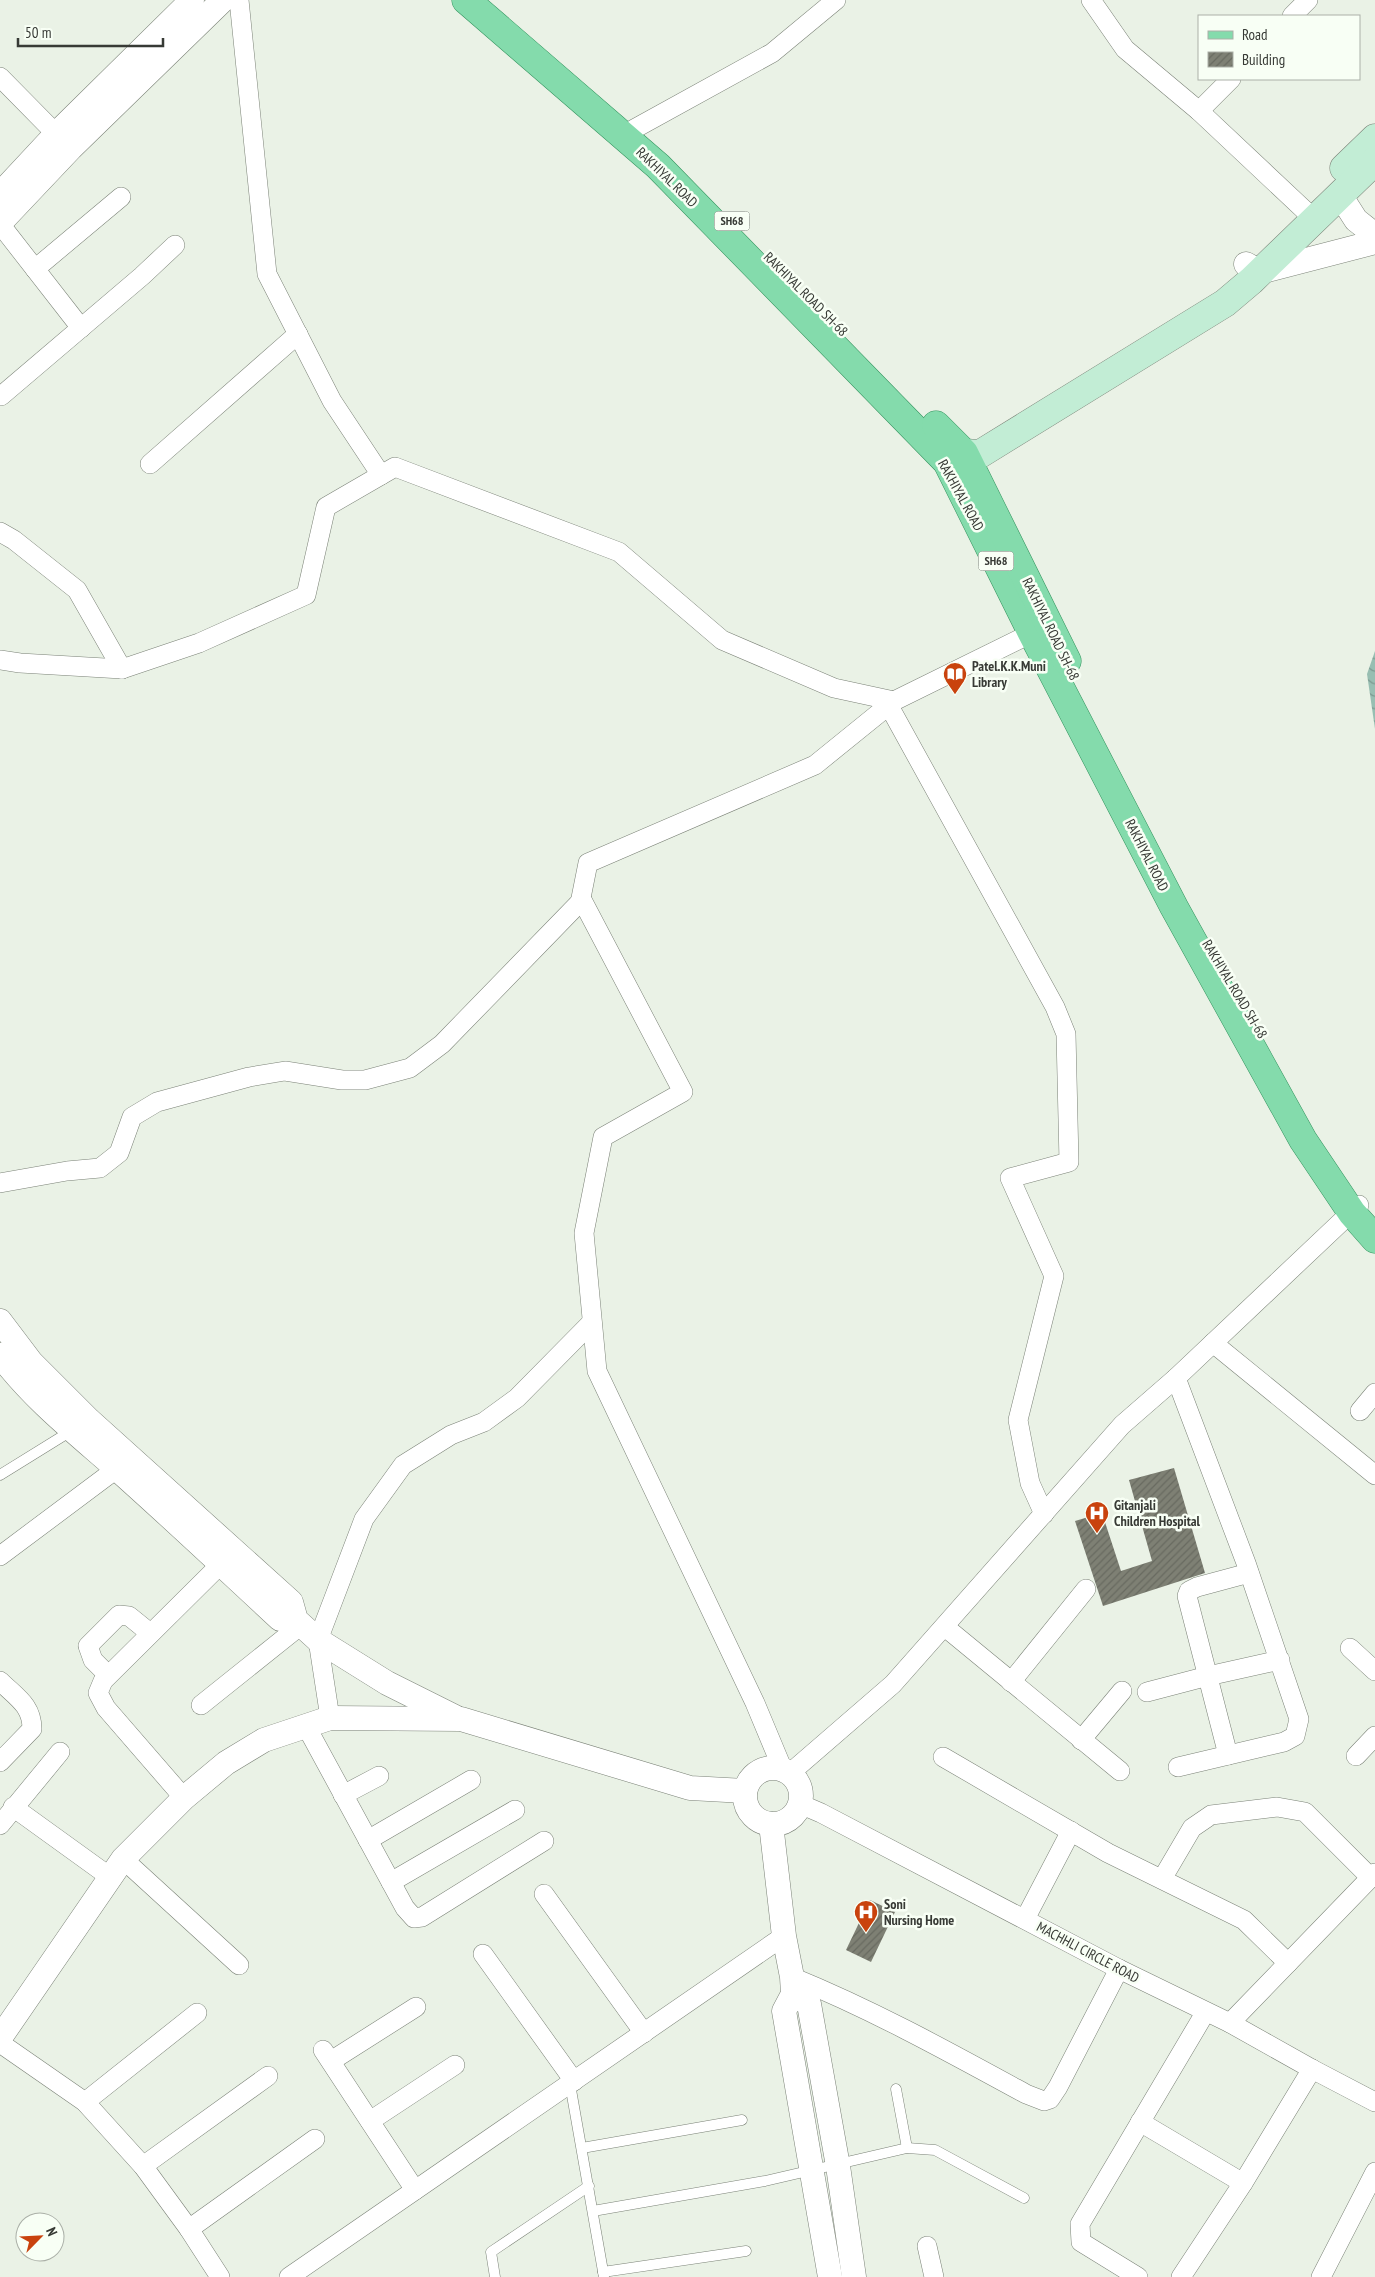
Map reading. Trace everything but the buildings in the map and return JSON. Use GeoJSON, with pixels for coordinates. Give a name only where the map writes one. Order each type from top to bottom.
{"type":"FeatureCollection","features":[{"type":"Feature","properties":{"kind":"main road","name":"RAKHIYAL ROAD"},"geometry":{"type":"LineString","coordinates":[[466,0],[629,134],[658,166],[956,457],[1041,629],[1174,907],[1303,1140],[1363,1211],[1375,1239]]}},
{"type":"Feature","properties":{"kind":"main road","name":"SH68"},"geometry":{"type":"LineString","coordinates":[[490,0],[629,134]]}},
{"type":"Feature","properties":{"kind":"main road"},"geometry":{"type":"LineString","coordinates":[[956,457],[971,438],[1253,268],[1309,214],[1375,138]]}},
{"type":"Feature","properties":{"kind":"main road"},"geometry":{"type":"LineString","coordinates":[[1309,214],[1340,195],[1375,161]]}},
{"type":"Feature","properties":{"kind":"street"},"geometry":{"type":"LineString","coordinates":[[81,328],[0,224],[63,141],[192,0]]}},
{"type":"Feature","properties":{"kind":"street"},"geometry":{"type":"LineString","coordinates":[[0,194],[224,0]]}},
{"type":"Feature","properties":{"kind":"street"},"geometry":{"type":"LineString","coordinates":[[239,0],[267,274],[332,401],[381,475]]}},
{"type":"Feature","properties":{"kind":"street"},"geometry":{"type":"LineString","coordinates":[[629,134],[772,53],[836,0]]}},
{"type":"Feature","properties":{"kind":"street"},"geometry":{"type":"LineString","coordinates":[[1091,0],[1125,49],[1199,111],[1309,214]]}},
{"type":"Feature","properties":{"kind":"street"},"geometry":{"type":"LineString","coordinates":[[1293,15],[1308,0]]}},
{"type":"Feature","properties":{"kind":"street"},"geometry":{"type":"LineString","coordinates":[[0,77],[63,141]]}},
{"type":"Feature","properties":{"kind":"street"},"geometry":{"type":"LineString","coordinates":[[1199,111],[1230,80]]}},
{"type":"Feature","properties":{"kind":"street"},"geometry":{"type":"LineString","coordinates":[[1340,195],[1356,220],[1375,234]]}},
{"type":"Feature","properties":{"kind":"street"},"geometry":{"type":"LineString","coordinates":[[35,269],[121,197]]}},
{"type":"Feature","properties":{"kind":"street"},"geometry":{"type":"LineString","coordinates":[[1253,268],[1375,242]]}},
{"type":"Feature","properties":{"kind":"street"},"geometry":{"type":"LineString","coordinates":[[1,396],[175,245]]}},
{"type":"Feature","properties":{"kind":"street"},"geometry":{"type":"LineString","coordinates":[[150,464],[298,334]]}},
{"type":"Feature","properties":{"kind":"street"},"geometry":{"type":"LineString","coordinates":[[0,660],[20,663],[122,669],[198,643],[306,595],[326,507],[395,467],[619,552],[722,640],[834,688],[892,704],[1055,1008],[1066,1034],[1069,1162],[1010,1178],[1054,1276],[1018,1420],[1030,1483],[1044,1514]]}},
{"type":"Feature","properties":{"kind":"street"},"geometry":{"type":"LineString","coordinates":[[0,532],[14,540],[77,590],[122,669]]}},
{"type":"Feature","properties":{"kind":"street"},"geometry":{"type":"LineString","coordinates":[[0,1183],[100,1168],[119,1153],[132,1116],[157,1102],[221,1084],[285,1071],[342,1080],[365,1080],[410,1068],[442,1044],[582,900],[588,864],[814,765],[892,704],[1041,629]]}},
{"type":"Feature","properties":{"kind":"street"},"geometry":{"type":"LineString","coordinates":[[582,900],[683,1092],[603,1137],[584,1233],[597,1371],[786,1772],[798,1784],[801,1797],[800,1804],[789,1819],[771,1824],[759,1820],[749,1811],[746,1804],[748,1782],[759,1772],[767,1769],[786,1772],[893,1684],[1122,1425],[1363,1211]]}},
{"type":"Feature","properties":{"kind":"street"},"geometry":{"type":"LineString","coordinates":[[0,1320],[31,1362],[89,1420],[124,1463],[220,1564],[280,1619],[305,1628],[387,1683],[461,1719],[690,1788],[746,1791]]}},
{"type":"Feature","properties":{"kind":"street"},"geometry":{"type":"LineString","coordinates":[[202,1705],[305,1628],[364,1519],[403,1465],[451,1435],[484,1422],[517,1398],[592,1322]]}},
{"type":"Feature","properties":{"kind":"street"},"geometry":{"type":"LineString","coordinates":[[1213,1343],[1375,1476]]}},
{"type":"Feature","properties":{"kind":"street"},"geometry":{"type":"LineString","coordinates":[[0,1355],[18,1379],[71,1431],[124,1463],[290,1602],[305,1628],[330,1718]]}},
{"type":"Feature","properties":{"kind":"street"},"geometry":{"type":"LineString","coordinates":[[1176,1378],[1250,1573],[1299,1719],[1295,1736],[1284,1742],[1178,1767]]}},
{"type":"Feature","properties":{"kind":"street"},"geometry":{"type":"LineString","coordinates":[[1360,1411],[1375,1393]]}},
{"type":"Feature","properties":{"kind":"street"},"geometry":{"type":"LineString","coordinates":[[0,1556],[124,1463]]}},
{"type":"Feature","properties":{"kind":"street"},"geometry":{"type":"LineString","coordinates":[[184,1798],[106,1708],[98,1693],[103,1680],[220,1564]]}},
{"type":"Feature","properties":{"kind":"street"},"geometry":{"type":"LineString","coordinates":[[1228,1755],[1208,1676],[1189,1613],[1187,1596],[1189,1591],[1197,1587],[1250,1573]]}},
{"type":"Feature","properties":{"kind":"street"},"geometry":{"type":"LineString","coordinates":[[1011,1682],[1086,1589]]}},
{"type":"Feature","properties":{"kind":"street"},"geometry":{"type":"LineString","coordinates":[[108,1675],[93,1660],[88,1646],[95,1637],[119,1615],[129,1616],[150,1633]]}},
{"type":"Feature","properties":{"kind":"street"},"geometry":{"type":"LineString","coordinates":[[945,1627],[1120,1771]]}},
{"type":"Feature","properties":{"kind":"street"},"geometry":{"type":"LineString","coordinates":[[1350,1648],[1375,1671]]}},
{"type":"Feature","properties":{"kind":"street"},"geometry":{"type":"LineString","coordinates":[[1147,1692],[1280,1660]]}},
{"type":"Feature","properties":{"kind":"street"},"geometry":{"type":"LineString","coordinates":[[0,1681],[24,1704],[32,1716],[32,1729],[0,1762]]}},
{"type":"Feature","properties":{"kind":"street"},"geometry":{"type":"LineString","coordinates":[[1081,1740],[1122,1691]]}},
{"type":"Feature","properties":{"kind":"street"},"geometry":{"type":"LineString","coordinates":[[220,2277],[189,2229],[142,2166],[86,2102],[1,2035],[117,1868],[184,1798],[226,1763],[264,1740],[330,1718],[461,1719]]}},
{"type":"Feature","properties":{"kind":"street"},"geometry":{"type":"LineString","coordinates":[[306,1726],[405,1908],[414,1918],[422,1917],[544,1841]]}},
{"type":"Feature","properties":{"kind":"street"},"geometry":{"type":"LineString","coordinates":[[1356,1756],[1375,1736]]}},
{"type":"Feature","properties":{"kind":"street"},"geometry":{"type":"LineString","coordinates":[[60,1752],[4,1818],[117,1868],[240,1965]]}},
{"type":"Feature","properties":{"kind":"street"},"geometry":{"type":"LineString","coordinates":[[943,1757],[1108,1853],[1244,1920],[1288,1963]]}},
{"type":"Feature","properties":{"kind":"street"},"geometry":{"type":"LineString","coordinates":[[343,1795],[379,1776]]}},
{"type":"Feature","properties":{"kind":"street"},"geometry":{"type":"LineString","coordinates":[[368,1840],[471,1780]]}},
{"type":"Feature","properties":{"kind":"street","name":"MACHHLI CIRCLE ROAD"},"geometry":{"type":"LineString","coordinates":[[800,1804],[821,1813],[1205,2013],[1230,2024],[1375,2102]]}},
{"type":"Feature","properties":{"kind":"street"},"geometry":{"type":"LineString","coordinates":[[1162,1880],[1192,1828],[1211,1815],[1277,1807],[1305,1812],[1373,1875],[1230,2024]]}},
{"type":"Feature","properties":{"kind":"street"},"geometry":{"type":"LineString","coordinates":[[391,1882],[515,1810]]}},
{"type":"Feature","properties":{"kind":"street"},"geometry":{"type":"LineString","coordinates":[[771,1824],[784,1936],[792,1986],[784,2011],[830,2277]]}},
{"type":"Feature","properties":{"kind":"street"},"geometry":{"type":"LineString","coordinates":[[1025,1919],[1071,1831]]}},
{"type":"Feature","properties":{"kind":"street"},"geometry":{"type":"LineString","coordinates":[[544,1894],[644,2033]]}},
{"type":"Feature","properties":{"kind":"street"},"geometry":{"type":"LineString","coordinates":[[289,2277],[784,1936]]}},
{"type":"Feature","properties":{"kind":"street"},"geometry":{"type":"LineString","coordinates":[[483,1954],[572,2082]]}},
{"type":"Feature","properties":{"kind":"street"},"geometry":{"type":"LineString","coordinates":[[792,1986],[829,1992],[916,2034],[1031,2096],[1044,2101],[1050,2099],[1054,2093],[1120,1969]]}},
{"type":"Feature","properties":{"kind":"street"},"geometry":{"type":"LineString","coordinates":[[792,1986],[809,2004],[838,2166],[854,2277]]}},
{"type":"Feature","properties":{"kind":"street"},"geometry":{"type":"LineString","coordinates":[[415,2190],[327,2055],[416,2007]]}},
{"type":"Feature","properties":{"kind":"street"},"geometry":{"type":"LineString","coordinates":[[1138,2277],[1081,2242],[1080,2224],[1205,2013]]}},
{"type":"Feature","properties":{"kind":"street"},"geometry":{"type":"LineString","coordinates":[[86,2102],[197,2014]]}},
{"type":"Feature","properties":{"kind":"street"},"geometry":{"type":"LineString","coordinates":[[370,2121],[455,2065]]}},
{"type":"Feature","properties":{"kind":"street"},"geometry":{"type":"LineString","coordinates":[[1181,2277],[1243,2183],[1312,2069]]}},
{"type":"Feature","properties":{"kind":"street"},"geometry":{"type":"LineString","coordinates":[[142,2166],[268,2076]]}},
{"type":"Feature","properties":{"kind":"street"},"geometry":{"type":"LineString","coordinates":[[1140,2122],[1243,2183]]}},
{"type":"Feature","properties":{"kind":"street"},"geometry":{"type":"LineString","coordinates":[[189,2229],[316,2140]]}},
{"type":"Feature","properties":{"kind":"street"},"geometry":{"type":"LineString","coordinates":[[1321,2277],[1375,2172]]}},
{"type":"Feature","properties":{"kind":"street"},"geometry":{"type":"LineString","coordinates":[[927,2246],[934,2277]]}},
{"type":"Feature","properties":{"kind":"lane"},"geometry":{"type":"LineString","coordinates":[[0,1475],[71,1431]]}},
{"type":"Feature","properties":{"kind":"lane"},"geometry":{"type":"LineString","coordinates":[[572,2082],[604,2275],[746,2251]]}},
{"type":"Feature","properties":{"kind":"lane"},"geometry":{"type":"LineString","coordinates":[[896,2089],[906,2148]]}},
{"type":"Feature","properties":{"kind":"lane"},"geometry":{"type":"LineString","coordinates":[[582,2148],[742,2120]]}},
{"type":"Feature","properties":{"kind":"lane"},"geometry":{"type":"LineString","coordinates":[[593,2211],[813,2172],[906,2148],[935,2150],[1024,2198]]}},
{"type":"Feature","properties":{"kind":"lane"},"geometry":{"type":"LineString","coordinates":[[495,2277],[491,2252],[588,2186]]}},
{"type":"Feature","properties":{"kind":"water"},"geometry":{"type":"Polygon","coordinates":[[[1375,651],[1375,729],[1367,674],[1375,651]]]}},
{"type":"Feature","properties":{"kind":"place","name":"Patel.K.K.Muni Library"},"geometry":{"type":"Point","coordinates":[955,695]}},
{"type":"Feature","properties":{"kind":"place","name":"Gitanjali Children Hospital"},"geometry":{"type":"Point","coordinates":[1097,1534]}},
{"type":"Feature","properties":{"kind":"place","name":"Soni Nursing Home"},"geometry":{"type":"Point","coordinates":[866,1933]}}]}
